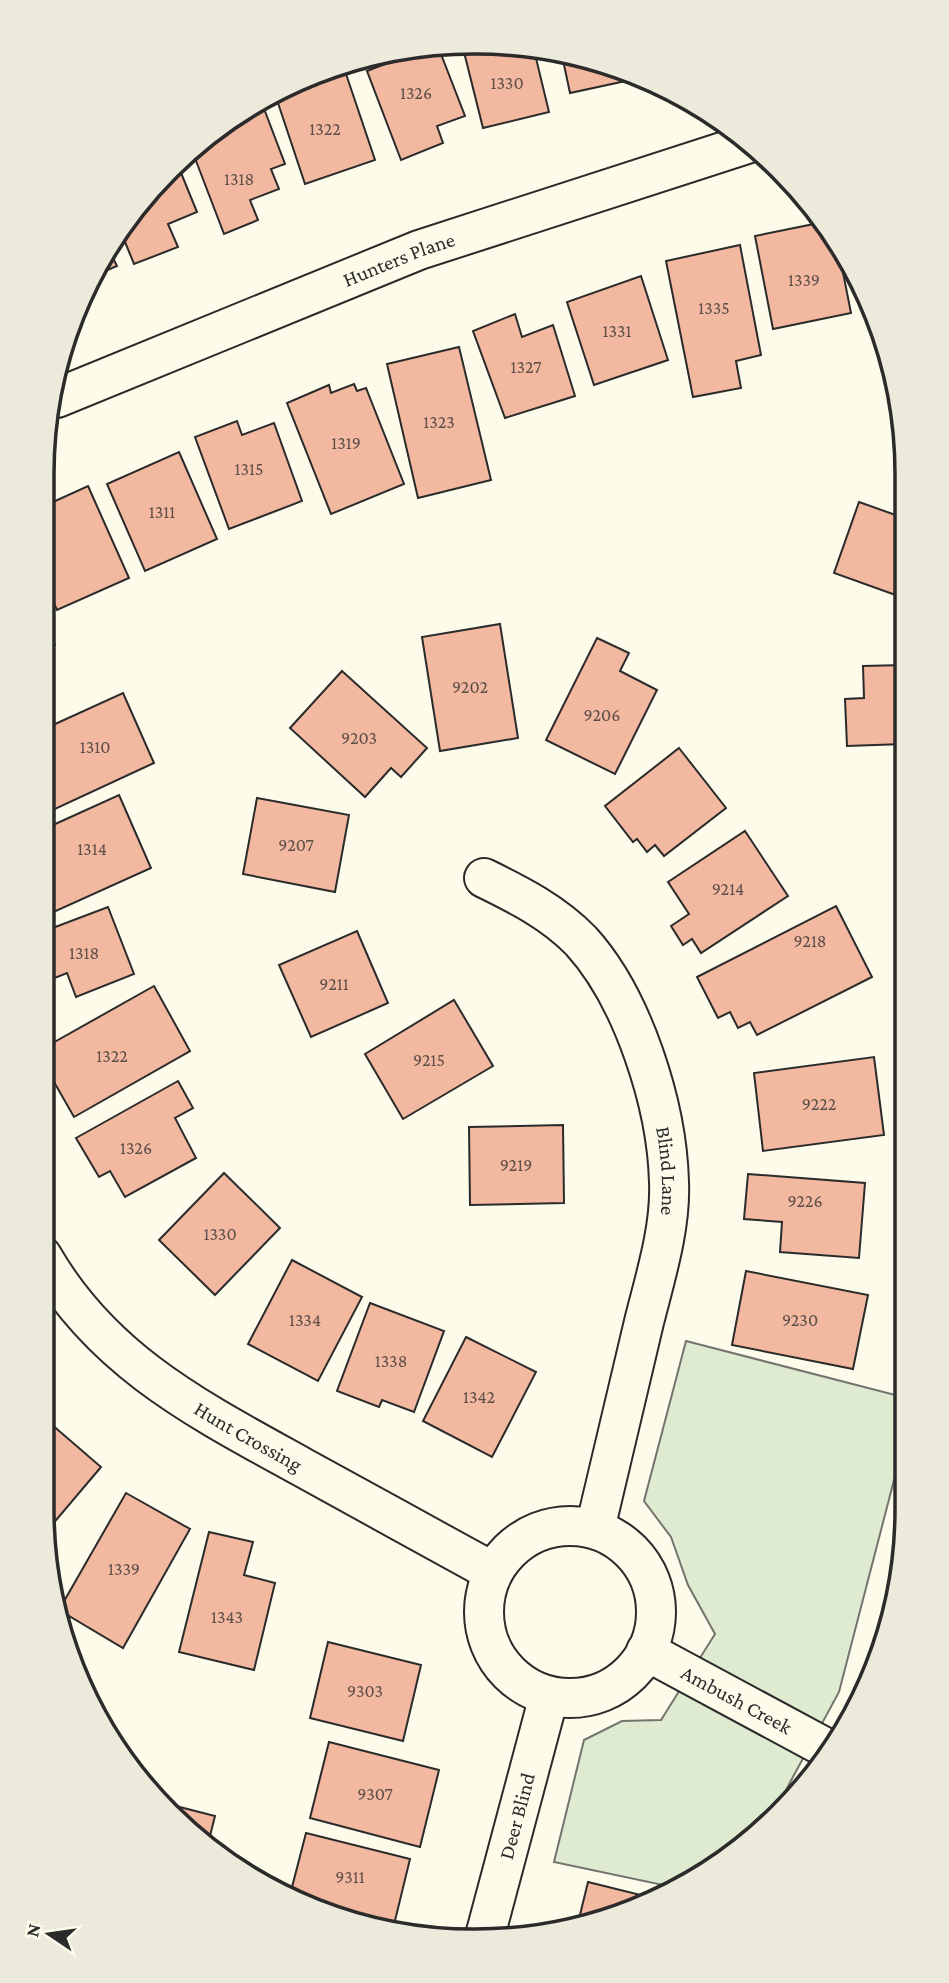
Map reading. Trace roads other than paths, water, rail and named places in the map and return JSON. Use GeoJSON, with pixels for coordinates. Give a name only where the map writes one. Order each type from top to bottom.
{"type":"FeatureCollection","features":[{"type":"Feature","properties":{"kind":"street","name":"Hunters Plane"},"geometry":{"type":"LineString","coordinates":[[62,396],[419,250],[737,147]]}},
{"type":"Feature","properties":{"kind":"street","name":"Blind Lane"},"geometry":{"type":"LineString","coordinates":[[484,877],[532,901],[581,942],[618,995],[645,1055],[659,1112],[670,1182],[661,1253],[595,1529]]}},
{"type":"Feature","properties":{"kind":"street","name":"Hunt Crossing"},"geometry":{"type":"LineString","coordinates":[[54,1274],[78,1311],[139,1369],[202,1411],[493,1572]]}},
{"type":"Feature","properties":{"kind":"street"},"geometry":{"type":"LineString","coordinates":[[565,1525],[595,1529],[621,1542],[642,1565],[654,1592],[655,1622],[646,1651],[629,1674],[605,1691],[578,1698],[548,1696],[520,1683],[498,1661],[486,1633],[484,1601],[493,1572],[511,1548],[536,1532],[565,1525]]}},
{"type":"Feature","properties":{"kind":"street","name":"Ambush Creek"},"geometry":{"type":"LineString","coordinates":[[646,1651],[821,1745]]}},
{"type":"Feature","properties":{"kind":"street","name":"Deer Blind"},"geometry":{"type":"LineString","coordinates":[[487,1929],[548,1696]]}}]}
